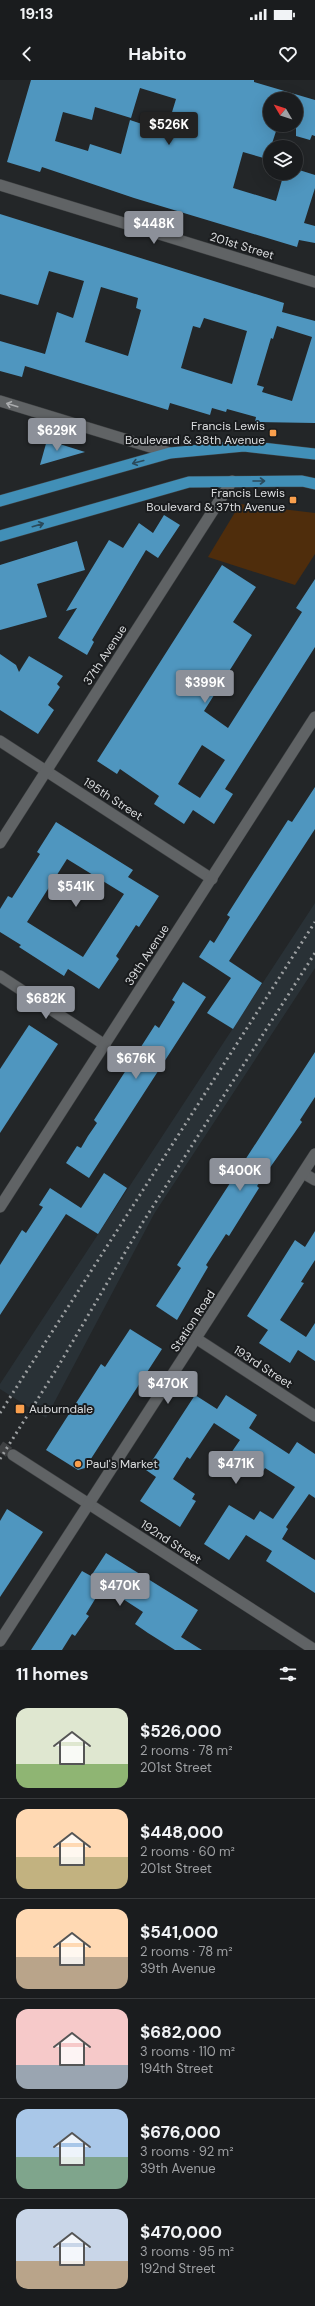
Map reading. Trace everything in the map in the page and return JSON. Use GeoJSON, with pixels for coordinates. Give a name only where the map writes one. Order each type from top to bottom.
{"type":"FeatureCollection","features":[{"type":"Feature","properties":{"kind":"main road"},"geometry":{"type":"LineString","coordinates":[[0,501],[170,453],[244,446],[315,454]]}},
{"type":"Feature","properties":{"kind":"main road"},"geometry":{"type":"LineString","coordinates":[[0,536],[189,482],[302,481],[315,484]]}},
{"type":"Feature","properties":{"kind":"street","name":"201st Street"},"geometry":{"type":"LineString","coordinates":[[0,185],[315,282]]}},
{"type":"Feature","properties":{"kind":"street"},"geometry":{"type":"LineString","coordinates":[[0,401],[170,453]]}},
{"type":"Feature","properties":{"kind":"street","name":"37th Avenue"},"geometry":{"type":"LineString","coordinates":[[0,843],[232,481]]}},
{"type":"Feature","properties":{"kind":"street","name":"39th Avenue"},"geometry":{"type":"LineString","coordinates":[[0,1207],[315,717]]}},
{"type":"Feature","properties":{"kind":"street","name":"195th Street"},"geometry":{"type":"LineString","coordinates":[[0,741],[212,879]]}},
{"type":"Feature","properties":{"kind":"street"},"geometry":{"type":"LineString","coordinates":[[0,976],[105,1045]]}},
{"type":"Feature","properties":{"kind":"street","name":"Station Road"},"geometry":{"type":"LineString","coordinates":[[0,1641],[197,1339],[315,1154]]}},
{"type":"Feature","properties":{"kind":"street"},"geometry":{"type":"LineString","coordinates":[[303,1173],[315,1180]]}},
{"type":"Feature","properties":{"kind":"street","name":"193rd Street"},"geometry":{"type":"LineString","coordinates":[[197,1339],[315,1416]]}},
{"type":"Feature","properties":{"kind":"street","name":"192nd Street"},"geometry":{"type":"LineString","coordinates":[[13,1455],[315,1650]]}},
{"type":"Feature","properties":{"kind":"shaded area"},"geometry":{"type":"Polygon","coordinates":[[[240,504],[315,513],[315,554],[295,585],[208,557],[240,504]]]}},
{"type":"Feature","properties":{"kind":"shaded area"},"geometry":{"type":"Polygon","coordinates":[[[315,903],[315,968],[154,1214],[46,1418],[0,1389],[0,1384],[315,903]]]}},
{"type":"Feature","properties":{"kind":"building"},"geometry":{"type":"Polygon","coordinates":[[[31,80],[254,80],[254,82],[288,92],[263,92],[263,132],[276,132],[273,140],[263,140],[263,158],[243,152],[233,188],[276,201],[282,180],[303,180],[303,171],[315,175],[315,188],[304,223],[315,226],[315,243],[299,240],[297,247],[134,198],[42,167],[40,172],[7,162],[31,80]],[[140,88],[131,118],[95,107],[92,120],[63,112],[55,141],[88,151],[90,144],[121,154],[130,120],[166,132],[176,99],[140,88]]]}},
{"type":"Feature","properties":{"kind":"building"},"geometry":{"type":"Polygon","coordinates":[[[303,96],[315,100],[315,136],[312,135],[310,140],[296,136],[296,132],[303,132],[303,96]]]}},
{"type":"Feature","properties":{"kind":"building"},"geometry":{"type":"Polygon","coordinates":[[[0,214],[284,303],[282,312],[315,321],[315,423],[255,422],[256,417],[227,409],[226,412],[212,408],[210,415],[170,403],[168,410],[25,366],[22,377],[0,371],[0,341],[45,354],[57,312],[73,318],[84,281],[49,271],[38,305],[0,294],[0,214]],[[101,287],[85,342],[128,356],[141,310],[136,308],[138,298],[101,287]],[[204,318],[200,328],[193,326],[181,368],[232,384],[247,331],[204,318]],[[277,326],[273,339],[271,338],[257,385],[264,387],[262,392],[292,401],[312,337],[277,326]]]}},
{"type":"Feature","properties":{"kind":"building"},"geometry":{"type":"Polygon","coordinates":[[[47,440],[85,452],[40,465],[47,440]]]}},
{"type":"Feature","properties":{"kind":"building"},"geometry":{"type":"Polygon","coordinates":[[[164,515],[180,525],[158,558],[146,550],[92,640],[94,642],[87,655],[58,638],[77,608],[66,611],[109,540],[123,548],[139,523],[153,533],[164,515]]]}},
{"type":"Feature","properties":{"kind":"building"},"geometry":{"type":"Polygon","coordinates":[[[77,541],[85,570],[37,584],[47,617],[0,630],[0,565],[77,541]]]}},
{"type":"Feature","properties":{"kind":"building"},"geometry":{"type":"Polygon","coordinates":[[[222,565],[256,587],[233,622],[252,635],[204,711],[228,728],[302,612],[296,608],[315,579],[315,647],[225,789],[233,794],[214,824],[193,810],[184,824],[154,804],[159,796],[120,769],[117,774],[97,761],[222,565]],[[202,745],[178,784],[200,798],[225,760],[202,745]]]}},
{"type":"Feature","properties":{"kind":"building"},"geometry":{"type":"Polygon","coordinates":[[[0,654],[16,665],[19,672],[29,656],[63,676],[57,684],[60,687],[48,705],[54,710],[38,734],[0,710],[0,654]]]}},
{"type":"Feature","properties":{"kind":"building"},"geometry":{"type":"Polygon","coordinates":[[[315,787],[315,829],[229,961],[262,983],[233,1029],[207,1013],[231,978],[199,957],[210,940],[214,943],[230,917],[227,915],[288,820],[292,822],[315,787]]]}},
{"type":"Feature","properties":{"kind":"building"},"geometry":{"type":"Polygon","coordinates":[[[56,822],[133,870],[128,877],[159,896],[139,927],[136,925],[125,942],[116,956],[119,959],[99,989],[68,969],[64,976],[19,947],[21,945],[0,932],[0,909],[8,896],[12,898],[40,854],[37,852],[56,822]],[[67,859],[27,922],[83,957],[124,894],[67,859]]]}},
{"type":"Feature","properties":{"kind":"building"},"geometry":{"type":"Polygon","coordinates":[[[183,982],[206,997],[89,1178],[66,1163],[77,1146],[81,1148],[97,1123],[94,1120],[155,1025],[159,1028],[175,1002],[172,1000],[183,982]]]}},
{"type":"Feature","properties":{"kind":"building"},"geometry":{"type":"Polygon","coordinates":[[[29,1025],[58,1044],[0,1133],[0,1069],[29,1025]]]}},
{"type":"Feature","properties":{"kind":"building"},"geometry":{"type":"Polygon","coordinates":[[[315,1052],[315,1097],[300,1120],[302,1122],[257,1186],[259,1188],[229,1236],[226,1234],[206,1265],[208,1267],[177,1320],[156,1306],[181,1268],[177,1265],[315,1052]]]}},
{"type":"Feature","properties":{"kind":"building"},"geometry":{"type":"Polygon","coordinates":[[[104,1173],[127,1188],[98,1234],[66,1214],[0,1315],[0,1265],[22,1230],[26,1233],[43,1207],[39,1205],[50,1188],[81,1208],[104,1173]]]}},
{"type":"Feature","properties":{"kind":"building"},"geometry":{"type":"Polygon","coordinates":[[[315,1231],[315,1260],[301,1282],[304,1283],[280,1320],[306,1337],[315,1323],[315,1361],[298,1350],[290,1363],[259,1343],[268,1330],[247,1316],[295,1240],[305,1247],[315,1231]]]}},
{"type":"Feature","properties":{"kind":"building"},"geometry":{"type":"Polygon","coordinates":[[[130,1329],[162,1349],[85,1468],[78,1470],[46,1450],[101,1364],[105,1367],[130,1329]]]}},
{"type":"Feature","properties":{"kind":"building"},"geometry":{"type":"Polygon","coordinates":[[[195,1395],[217,1409],[226,1395],[257,1415],[249,1428],[289,1454],[297,1442],[315,1454],[315,1498],[309,1494],[286,1527],[288,1529],[282,1539],[315,1560],[315,1593],[266,1561],[272,1551],[246,1535],[229,1560],[204,1544],[229,1505],[254,1520],[260,1511],[273,1519],[295,1487],[265,1468],[262,1473],[231,1453],[240,1440],[214,1423],[190,1459],[187,1457],[173,1479],[195,1494],[192,1499],[196,1501],[180,1527],[140,1501],[156,1477],[146,1470],[195,1395]]]}},
{"type":"Feature","properties":{"kind":"building"},"geometry":{"type":"Polygon","coordinates":[[[7,1509],[43,1532],[0,1597],[0,1521],[7,1509]]]}},
{"type":"Feature","properties":{"kind":"building"},"geometry":{"type":"Polygon","coordinates":[[[106,1553],[198,1610],[181,1637],[202,1650],[175,1650],[148,1633],[135,1624],[143,1612],[103,1586],[86,1614],[89,1616],[75,1636],[72,1634],[62,1650],[31,1650],[82,1571],[91,1576],[106,1553]]]}},
{"type":"Feature","properties":{"kind":"tunnel"},"geometry":{"type":"LineString","coordinates":[[0,1446],[13,1455]]}},
{"type":"Feature","properties":{"kind":"railway"},"geometry":{"type":"LineString","coordinates":[[0,1413],[315,922]]}},
{"type":"Feature","properties":{"kind":"railway"},"geometry":{"type":"LineString","coordinates":[[0,1459],[56,1370],[143,1222],[315,953]]}},
{"type":"Feature","properties":{"kind":"place","name":"Francis Lewis Boulevard & 38th Avenue"},"geometry":{"type":"Point","coordinates":[273,433]}},
{"type":"Feature","properties":{"kind":"place","name":"Francis Lewis Boulevard & 37th Avenue"},"geometry":{"type":"Point","coordinates":[293,500]}},
{"type":"Feature","properties":{"kind":"place","name":"Auburndale"},"geometry":{"type":"Point","coordinates":[20,1409]}},
{"type":"Feature","properties":{"kind":"place","name":"Paul's Market"},"geometry":{"type":"Point","coordinates":[78,1464]}}]}
